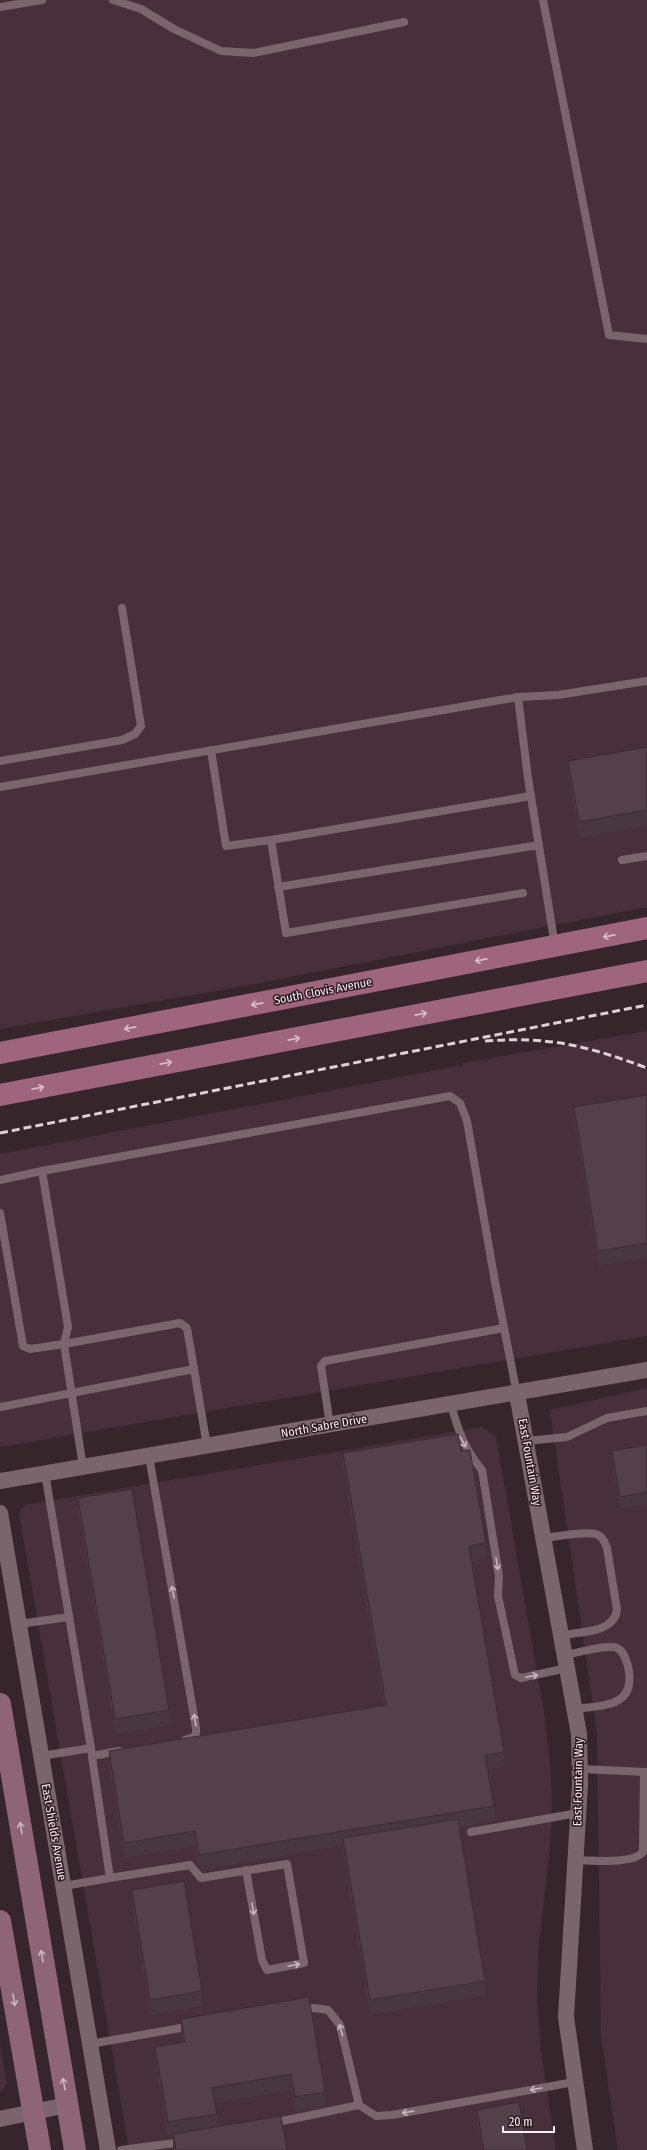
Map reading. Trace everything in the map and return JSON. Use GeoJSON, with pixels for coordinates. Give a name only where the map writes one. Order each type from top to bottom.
{"type":"FeatureCollection","features":[{"type":"Feature","properties":{"kind":"main road","name":"South Clovis Avenue"},"geometry":{"type":"LineString","coordinates":[[0,1054],[647,928]]}},
{"type":"Feature","properties":{"kind":"main road"},"geometry":{"type":"LineString","coordinates":[[0,1095],[647,971]]}},
{"type":"Feature","properties":{"kind":"main road"},"geometry":{"type":"LineString","coordinates":[[0,1704],[75,2150]]}},
{"type":"Feature","properties":{"kind":"main road"},"geometry":{"type":"LineString","coordinates":[[0,1920],[40,2150]]}},
{"type":"Feature","properties":{"kind":"street","name":"North Sabre Drive"},"geometry":{"type":"LineString","coordinates":[[0,1481],[517,1394],[647,1370]]}},
{"type":"Feature","properties":{"kind":"street","name":"East Fountain Way"},"geometry":{"type":"LineString","coordinates":[[517,1394],[579,1734],[580,1769],[576,1860],[566,2017],[574,2082],[585,2150]]}},
{"type":"Feature","properties":{"kind":"street","name":"East Shields Avenue"},"geometry":{"type":"LineString","coordinates":[[0,1513],[108,2150]]}},
{"type":"Feature","properties":{"kind":"street"},"geometry":{"type":"LineString","coordinates":[[0,2119],[67,2105]]}},
{"type":"Feature","properties":{"kind":"lane"},"geometry":{"type":"LineString","coordinates":[[0,7],[42,0]]}},
{"type":"Feature","properties":{"kind":"lane"},"geometry":{"type":"LineString","coordinates":[[113,0],[142,9],[174,29],[221,51],[253,53],[404,22]]}},
{"type":"Feature","properties":{"kind":"lane"},"geometry":{"type":"LineString","coordinates":[[543,0],[609,335],[647,339]]}},
{"type":"Feature","properties":{"kind":"lane"},"geometry":{"type":"LineString","coordinates":[[0,761],[122,740],[135,734],[142,726],[122,608]]}},
{"type":"Feature","properties":{"kind":"lane"},"geometry":{"type":"LineString","coordinates":[[0,787],[518,697],[558,695],[647,681]]}},
{"type":"Feature","properties":{"kind":"lane"},"geometry":{"type":"LineString","coordinates":[[518,697],[531,796],[555,946]]}},
{"type":"Feature","properties":{"kind":"lane"},"geometry":{"type":"LineString","coordinates":[[212,750],[226,846],[271,840],[531,796]]}},
{"type":"Feature","properties":{"kind":"lane"},"geometry":{"type":"LineString","coordinates":[[271,840],[286,933],[523,893]]}},
{"type":"Feature","properties":{"kind":"lane"},"geometry":{"type":"LineString","coordinates":[[278,887],[539,845]]}},
{"type":"Feature","properties":{"kind":"lane"},"geometry":{"type":"LineString","coordinates":[[622,860],[647,856]]}},
{"type":"Feature","properties":{"kind":"lane"},"geometry":{"type":"LineString","coordinates":[[0,1180],[450,1096],[460,1103],[467,1121],[517,1394]]}},
{"type":"Feature","properties":{"kind":"lane"},"geometry":{"type":"LineString","coordinates":[[42,1171],[68,1327],[64,1344],[83,1467]]}},
{"type":"Feature","properties":{"kind":"lane"},"geometry":{"type":"LineString","coordinates":[[0,1213],[23,1346],[30,1349],[180,1323],[187,1328],[207,1446]]}},
{"type":"Feature","properties":{"kind":"lane"},"geometry":{"type":"LineString","coordinates":[[330,1425],[321,1366],[325,1361],[504,1328]]}},
{"type":"Feature","properties":{"kind":"lane"},"geometry":{"type":"LineString","coordinates":[[0,1407],[194,1369]]}},
{"type":"Feature","properties":{"kind":"lane"},"geometry":{"type":"LineString","coordinates":[[451,1405],[459,1435],[472,1458],[482,1470],[499,1576],[498,1596],[515,1675],[521,1678],[609,1647],[617,1648],[624,1654],[629,1673],[630,1684],[628,1693],[620,1701],[575,1710]]}},
{"type":"Feature","properties":{"kind":"lane"},"geometry":{"type":"LineString","coordinates":[[526,1441],[567,1437],[607,1418],[647,1412]]}},
{"type":"Feature","properties":{"kind":"lane"},"geometry":{"type":"LineString","coordinates":[[149,1456],[197,1732],[194,1738],[175,1742]]}},
{"type":"Feature","properties":{"kind":"lane"},"geometry":{"type":"LineString","coordinates":[[45,1473],[91,1752],[110,1878]]}},
{"type":"Feature","properties":{"kind":"lane"},"geometry":{"type":"LineString","coordinates":[[544,1538],[594,1534],[603,1539],[607,1548],[617,1610],[616,1618],[611,1623],[597,1629],[561,1635]]}},
{"type":"Feature","properties":{"kind":"lane"},"geometry":{"type":"LineString","coordinates":[[19,1624],[69,1617]]}},
{"type":"Feature","properties":{"kind":"lane"},"geometry":{"type":"LineString","coordinates":[[41,1756],[130,1749]]}},
{"type":"Feature","properties":{"kind":"lane"},"geometry":{"type":"LineString","coordinates":[[576,1860],[636,1859],[643,1852],[646,1772],[580,1769]]}},
{"type":"Feature","properties":{"kind":"lane"},"geometry":{"type":"LineString","coordinates":[[471,1832],[578,1813]]}},
{"type":"Feature","properties":{"kind":"lane"},"geometry":{"type":"LineString","coordinates":[[64,1886],[190,1865],[201,1878],[246,1870],[288,1864],[304,1963],[266,1970],[262,1960],[246,1870]]}},
{"type":"Feature","properties":{"kind":"lane"},"geometry":{"type":"LineString","coordinates":[[291,2011],[314,2008],[328,2010],[340,2025],[359,2105],[376,2116],[392,2115],[574,2082]]}},
{"type":"Feature","properties":{"kind":"lane"},"geometry":{"type":"LineString","coordinates":[[90,2044],[199,2025]]}},
{"type":"Feature","properties":{"kind":"lane"},"geometry":{"type":"LineString","coordinates":[[268,2124],[359,2105]]}},
{"type":"Feature","properties":{"kind":"lane"},"geometry":{"type":"LineString","coordinates":[[121,2150],[192,2140]]}},
{"type":"Feature","properties":{"kind":"shaded area"},"geometry":{"type":"Polygon","coordinates":[[[0,0],[647,0],[647,907],[244,986],[0,1029],[0,0]]]}},
{"type":"Feature","properties":{"kind":"shaded area"},"geometry":{"type":"Polygon","coordinates":[[[647,1031],[647,1336],[0,1447],[0,1154],[463,1065],[463,1063],[647,1031]]]}},
{"type":"Feature","properties":{"kind":"shaded area"},"geometry":{"type":"Polygon","coordinates":[[[647,1388],[647,2150],[618,2150],[601,2037],[597,1733],[550,1410],[647,1388]]]}},
{"type":"Feature","properties":{"kind":"shaded area"},"geometry":{"type":"Polygon","coordinates":[[[482,1427],[496,1437],[544,1712],[550,1761],[552,1809],[550,1848],[538,1954],[537,1998],[541,2052],[556,2150],[129,2150],[19,1513],[25,1505],[482,1427]]]}},
{"type":"Feature","properties":{"kind":"shaded area"},"geometry":{"type":"Polygon","coordinates":[[[0,2045],[7,2083],[0,2093],[0,2045]]]}},
{"type":"Feature","properties":{"kind":"building"},"geometry":{"type":"Polygon","coordinates":[[[647,747],[647,810],[579,822],[568,761],[647,747]]]}},
{"type":"Feature","properties":{"kind":"building"},"geometry":{"type":"Polygon","coordinates":[[[647,1095],[647,1243],[598,1251],[574,1107],[647,1095]]]}},
{"type":"Feature","properties":{"kind":"building"},"geometry":{"type":"Polygon","coordinates":[[[458,1434],[461,1451],[470,1450],[486,1543],[469,1546],[504,1752],[485,1755],[494,1806],[199,1855],[195,1831],[124,1843],[109,1751],[386,1705],[343,1453],[458,1434]]]}},
{"type":"Feature","properties":{"kind":"building"},"geometry":{"type":"Polygon","coordinates":[[[647,1445],[647,1492],[620,1497],[612,1451],[647,1445]]]}},
{"type":"Feature","properties":{"kind":"building"},"geometry":{"type":"Polygon","coordinates":[[[132,1489],[169,1710],[115,1719],[78,1498],[132,1489]]]}},
{"type":"Feature","properties":{"kind":"building"},"geometry":{"type":"Polygon","coordinates":[[[458,1819],[485,1981],[370,2000],[343,1838],[458,1819]]]}},
{"type":"Feature","properties":{"kind":"building"},"geometry":{"type":"Polygon","coordinates":[[[184,1881],[202,1991],[150,2000],[132,1890],[184,1881]]]}},
{"type":"Feature","properties":{"kind":"building"},"geometry":{"type":"Polygon","coordinates":[[[309,1997],[325,2092],[295,2097],[291,2074],[212,2088],[217,2114],[168,2122],[155,2047],[185,2042],[181,2019],[309,1997]]]}},
{"type":"Feature","properties":{"kind":"building"},"geometry":{"type":"Polygon","coordinates":[[[519,2102],[527,2150],[484,2150],[477,2110],[519,2102]]]}},
{"type":"Feature","properties":{"kind":"building"},"geometry":{"type":"Polygon","coordinates":[[[281,2116],[287,2150],[176,2150],[173,2134],[281,2116]]]}},
{"type":"Feature","properties":{"kind":"railway"},"geometry":{"type":"LineString","coordinates":[[0,1133],[647,1005]]}},
{"type":"Feature","properties":{"kind":"railway"},"geometry":{"type":"LineString","coordinates":[[485,1041],[529,1040],[568,1044],[587,1048],[647,1068]]}}]}
